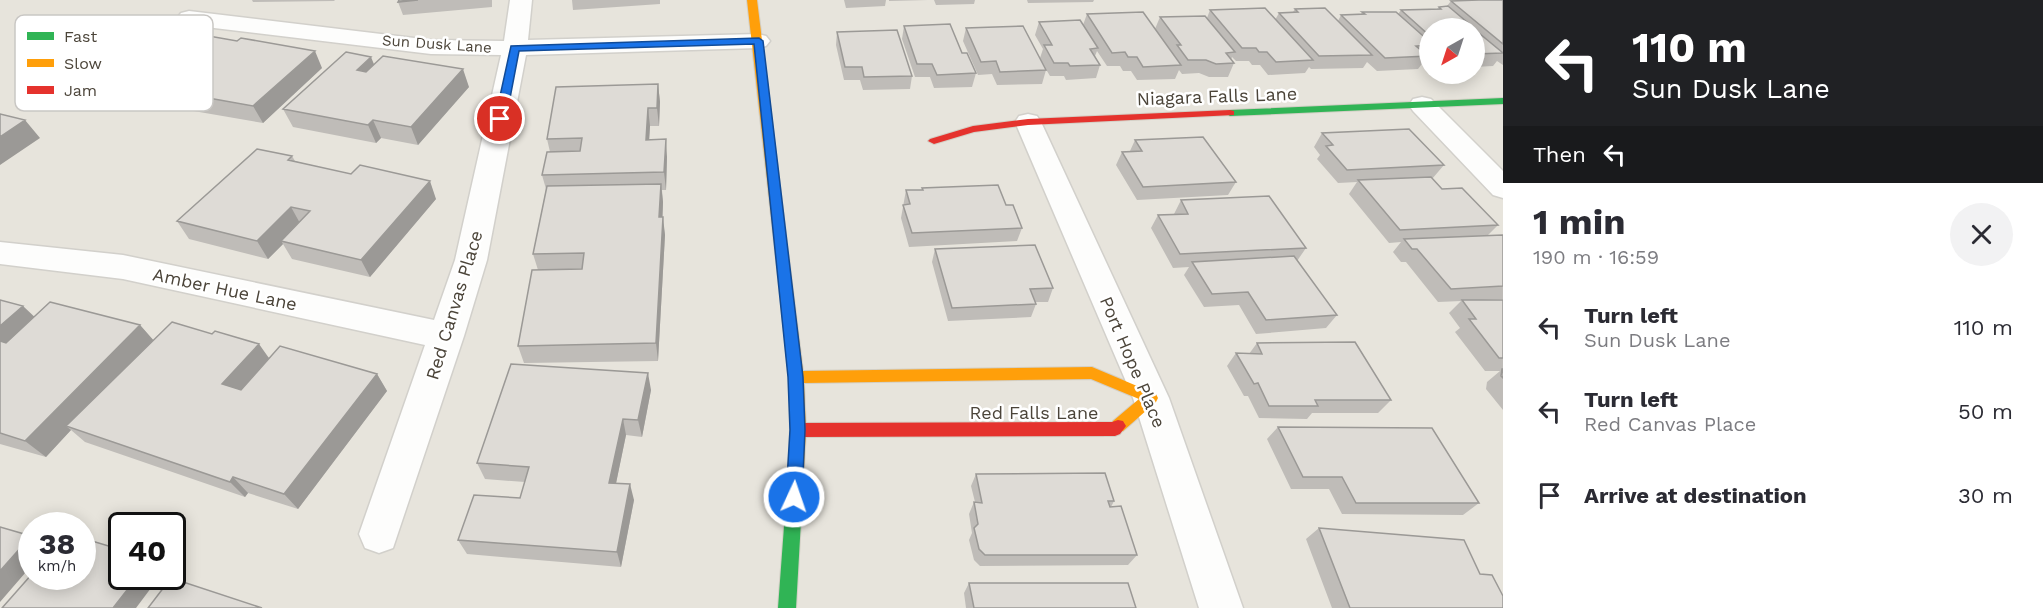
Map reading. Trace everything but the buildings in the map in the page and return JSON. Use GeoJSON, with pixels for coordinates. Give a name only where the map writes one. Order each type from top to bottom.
{"type":"FeatureCollection","features":[{"type":"Feature","properties":{"kind":"street","name":"Red Canvas Place"},"geometry":{"type":"LineString","coordinates":[[379,534],[471,260],[515,48],[521,0]]}},
{"type":"Feature","properties":{"kind":"street"},"geometry":{"type":"LineString","coordinates":[[752,0],[759,41],[796,377],[798,430],[787,608]]}},
{"type":"Feature","properties":{"kind":"street","name":"Sun Dusk Lane"},"geometry":{"type":"LineString","coordinates":[[196,9],[431,47],[515,48],[759,41]]}},
{"type":"Feature","properties":{"kind":"street","name":"Niagara Falls Lane"},"geometry":{"type":"LineString","coordinates":[[934,141],[973,129],[1028,122],[1503,101]]}},
{"type":"Feature","properties":{"kind":"street"},"geometry":{"type":"LineString","coordinates":[[1422,105],[1503,188]]}},
{"type":"Feature","properties":{"kind":"street","name":"Port Hope Place"},"geometry":{"type":"LineString","coordinates":[[1028,122],[1150,398],[1221,608]]}},
{"type":"Feature","properties":{"kind":"street","name":"Amber Hue Lane"},"geometry":{"type":"LineString","coordinates":[[0,253],[123,267],[447,336]]}},
{"type":"Feature","properties":{"kind":"street","name":"Red Falls Lane"},"geometry":{"type":"LineString","coordinates":[[796,377],[1092,373],[1150,398],[1115,429],[798,430]]}},
{"type":"Feature","properties":{"kind":"shaded area"},"geometry":{"type":"Polygon","coordinates":[[[0,0],[1503,0],[1503,608],[0,608],[0,0]]]}},
{"type":"Feature","properties":{"kind":"traffic: fast"},"geometry":{"type":"LineString","coordinates":[[1230,113],[1503,101]]}},
{"type":"Feature","properties":{"kind":"traffic: fast"},"geometry":{"type":"LineString","coordinates":[[787,608],[795,486]]}},
{"type":"Feature","properties":{"kind":"traffic: slow"},"geometry":{"type":"LineString","coordinates":[[752,0],[796,377],[798,430],[795,486]]}},
{"type":"Feature","properties":{"kind":"traffic: slow"},"geometry":{"type":"LineString","coordinates":[[796,377],[1092,373],[1151,398],[1118,426]]}},
{"type":"Feature","properties":{"kind":"traffic: jam"},"geometry":{"type":"LineString","coordinates":[[934,141],[973,129],[1028,122],[1230,113]]}},
{"type":"Feature","properties":{"kind":"traffic: jam"},"geometry":{"type":"LineString","coordinates":[[798,430],[1115,429],[1118,426]]}},
{"type":"Feature","properties":{"kind":"route"},"geometry":{"type":"LineString","coordinates":[[500,119],[515,48],[759,41],[796,377],[798,430],[794,497]]}}]}
